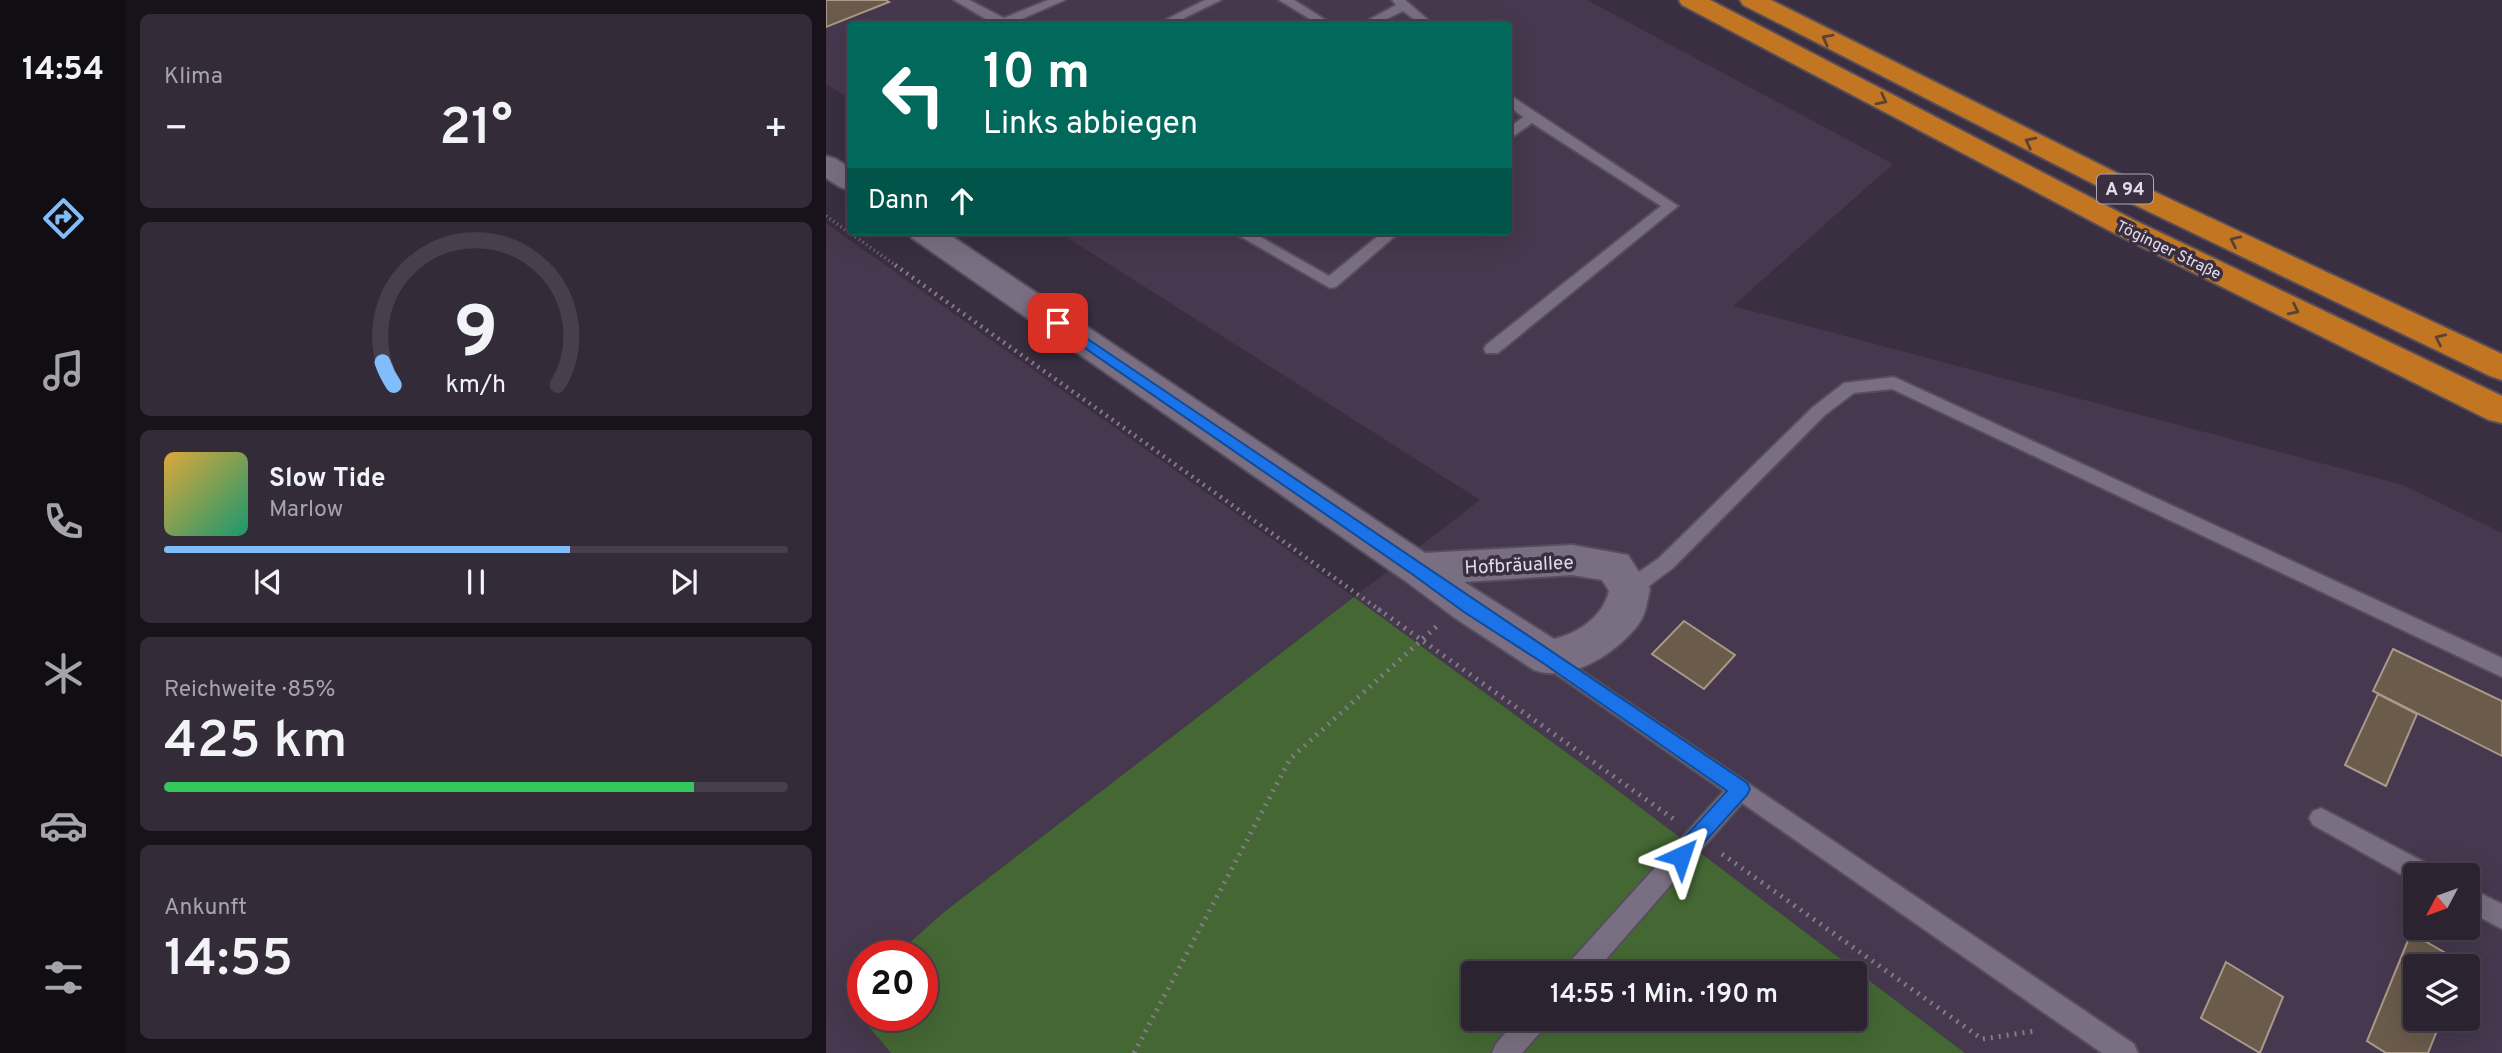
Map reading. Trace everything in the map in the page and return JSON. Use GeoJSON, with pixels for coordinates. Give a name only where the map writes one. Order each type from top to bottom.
{"type":"FeatureCollection","features":[{"type":"Feature","properties":{"kind":"highway","name":"Töginger Straße"},"geometry":{"type":"LineString","coordinates":[[1691,0],[2123,226],[2502,411]]}},
{"type":"Feature","properties":{"kind":"highway","name":"Töginger Straße"},"geometry":{"type":"LineString","coordinates":[[1752,0],[2144,198],[2502,368]]}},
{"type":"Feature","properties":{"kind":"street"},"geometry":{"type":"LineString","coordinates":[[826,165],[847,179]]}},
{"type":"Feature","properties":{"kind":"street","name":"Hofbräuallee"},"geometry":{"type":"LineString","coordinates":[[929,235],[1418,569],[1469,607],[1549,658]]}},
{"type":"Feature","properties":{"kind":"street","name":"Hofbräuallee"},"geometry":{"type":"LineString","coordinates":[[1418,569],[1572,559],[1614,566],[1630,589]]}},
{"type":"Feature","properties":{"kind":"street"},"geometry":{"type":"LineString","coordinates":[[1549,658],[1588,646],[1624,613],[1630,589]]}},
{"type":"Feature","properties":{"kind":"lane"},"geometry":{"type":"LineString","coordinates":[[960,0],[996,21]]}},
{"type":"Feature","properties":{"kind":"lane"},"geometry":{"type":"LineString","coordinates":[[1008,21],[1059,0]]}},
{"type":"Feature","properties":{"kind":"lane"},"geometry":{"type":"LineString","coordinates":[[1170,21],[1215,0]]}},
{"type":"Feature","properties":{"kind":"lane"},"geometry":{"type":"LineString","coordinates":[[1285,0],[1321,21]]}},
{"type":"Feature","properties":{"kind":"lane"},"geometry":{"type":"LineString","coordinates":[[1372,21],[1401,2],[1423,21]]}},
{"type":"Feature","properties":{"kind":"lane"},"geometry":{"type":"LineString","coordinates":[[1492,349],[1671,206],[1531,117],[1512,101]]}},
{"type":"Feature","properties":{"kind":"lane"},"geometry":{"type":"LineString","coordinates":[[1512,133],[1531,117]]}},
{"type":"Feature","properties":{"kind":"lane"},"geometry":{"type":"LineString","coordinates":[[1246,235],[1330,283],[1388,235]]}},
{"type":"Feature","properties":{"kind":"lane"},"geometry":{"type":"LineString","coordinates":[[1630,589],[1667,563],[1819,411],[1850,387],[1894,383],[2502,668]]}},
{"type":"Feature","properties":{"kind":"lane"},"geometry":{"type":"LineString","coordinates":[[1549,658],[2125,1053]]}},
{"type":"Feature","properties":{"kind":"lane"},"geometry":{"type":"LineString","coordinates":[[1588,961],[1740,789]]}},
{"type":"Feature","properties":{"kind":"lane"},"geometry":{"type":"LineString","coordinates":[[2321,818],[2404,863]]}},
{"type":"Feature","properties":{"kind":"lane"},"geometry":{"type":"LineString","coordinates":[[2480,904],[2502,916]]}},
{"type":"Feature","properties":{"kind":"lane"},"geometry":{"type":"LineString","coordinates":[[1506,1053],[1525,1031]]}},
{"type":"Feature","properties":{"kind":"path"},"geometry":{"type":"LineString","coordinates":[[826,216],[847,231]]}},
{"type":"Feature","properties":{"kind":"path"},"geometry":{"type":"LineString","coordinates":[[853,235],[1982,1039],[2037,1031],[2048,1038]]}},
{"type":"Feature","properties":{"kind":"path"},"geometry":{"type":"LineString","coordinates":[[1134,1053],[1290,759],[1422,639]]}},
{"type":"Feature","properties":{"kind":"shaded area"},"geometry":{"type":"Polygon","coordinates":[[[826,0],[1587,0],[1893,164],[1733,306],[2403,485],[2502,533],[2502,1053],[1965,1053],[1867,979],[1867,961],[1843,961],[1600,777],[1354,597],[1480,500],[1063,235],[1512,235],[1512,21],[847,21],[847,97],[826,84],[826,0]]]}},
{"type":"Feature","properties":{"kind":"shaded area"},"geometry":{"type":"Polygon","coordinates":[[[826,223],[1354,597],[944,912],[913,940],[847,940],[847,1031],[872,1031],[891,1053],[826,1053],[826,223]]]}},
{"type":"Feature","properties":{"kind":"green space"},"geometry":{"type":"Polygon","coordinates":[[[1354,597],[1600,777],[1843,961],[1461,961],[1461,1031],[1867,1031],[1867,979],[1965,1053],[891,1053],[872,1031],[938,1031],[938,940],[913,940],[944,912],[1354,597]]]}},
{"type":"Feature","properties":{"kind":"building"},"geometry":{"type":"Polygon","coordinates":[[[826,0],[886,0],[889,2],[826,27],[826,0]]]}},
{"type":"Feature","properties":{"kind":"building"},"geometry":{"type":"Polygon","coordinates":[[[1684,621],[1735,655],[1704,689],[1652,654],[1684,621]]]}},
{"type":"Feature","properties":{"kind":"building"},"geometry":{"type":"Polygon","coordinates":[[[2393,649],[2502,701],[2502,756],[2373,691],[2393,649]]]}},
{"type":"Feature","properties":{"kind":"building"},"geometry":{"type":"Polygon","coordinates":[[[2378,694],[2417,714],[2386,786],[2345,765],[2378,694]]]}},
{"type":"Feature","properties":{"kind":"building"},"geometry":{"type":"Polygon","coordinates":[[[2408,940],[2423,940],[2447,954],[2403,954],[2403,1031],[2437,1031],[2428,1053],[2386,1053],[2367,1041],[2408,940]]]}},
{"type":"Feature","properties":{"kind":"building"},"geometry":{"type":"Polygon","coordinates":[[[2226,962],[2283,997],[2260,1053],[2201,1018],[2226,962]]]}},
{"type":"Feature","properties":{"kind":"route"},"geometry":{"type":"LineString","coordinates":[[1058,323],[1418,569],[1469,607],[1549,658],[1740,789],[1681,856]]}}]}
